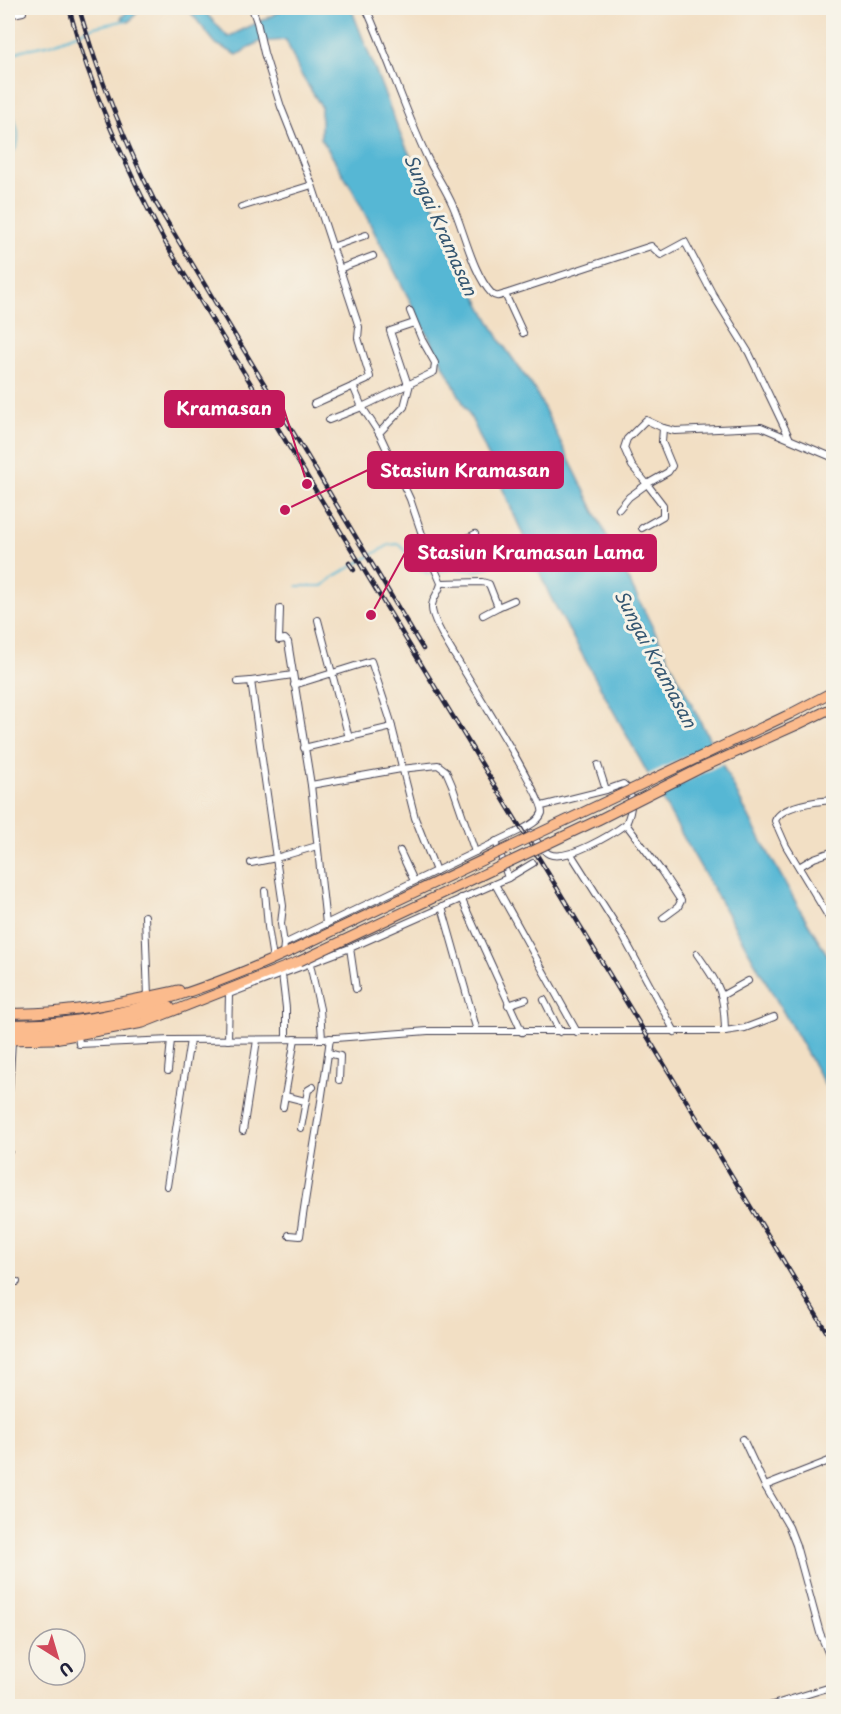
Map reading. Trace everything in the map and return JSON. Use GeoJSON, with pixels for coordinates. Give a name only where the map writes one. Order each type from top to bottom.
{"type":"FeatureCollection","features":[{"type":"Feature","properties":{"kind":"highway"},"geometry":{"type":"LineString","coordinates":[[9,1037],[54,1032],[147,1005],[273,959],[286,950],[790,714],[834,691]]}},
{"type":"Feature","properties":{"kind":"highway"},"geometry":{"type":"LineString","coordinates":[[9,1037],[38,1041],[143,1023],[227,992],[300,961],[598,820],[701,768],[834,707]]}},
{"type":"Feature","properties":{"kind":"highway"},"geometry":{"type":"LineString","coordinates":[[8,1024],[71,1021],[147,1005],[227,992]]}},
{"type":"Feature","properties":{"kind":"highway"},"geometry":{"type":"LineString","coordinates":[[8,1013],[51,1012],[126,1002],[147,1005]]}},
{"type":"Feature","properties":{"kind":"street"},"geometry":{"type":"LineString","coordinates":[[252,8],[281,107],[312,185],[359,327],[358,338],[370,377],[368,380],[314,404]]}},
{"type":"Feature","properties":{"kind":"street"},"geometry":{"type":"LineString","coordinates":[[366,8],[427,157],[452,204],[477,267],[494,296],[498,297],[649,246],[661,255],[685,242],[712,293],[749,353],[789,437]]}},
{"type":"Feature","properties":{"kind":"street"},"geometry":{"type":"LineString","coordinates":[[8,15],[23,12]]}},
{"type":"Feature","properties":{"kind":"street"},"geometry":{"type":"LineString","coordinates":[[241,207],[312,185]]}},
{"type":"Feature","properties":{"kind":"street"},"geometry":{"type":"LineString","coordinates":[[332,247],[366,235]]}},
{"type":"Feature","properties":{"kind":"street"},"geometry":{"type":"LineString","coordinates":[[339,269],[373,256]]}},
{"type":"Feature","properties":{"kind":"street"},"geometry":{"type":"LineString","coordinates":[[505,294],[523,333]]}},
{"type":"Feature","properties":{"kind":"street"},"geometry":{"type":"LineString","coordinates":[[329,420],[362,407],[434,372],[435,365],[424,346],[410,311]]}},
{"type":"Feature","properties":{"kind":"street"},"geometry":{"type":"LineString","coordinates":[[379,433],[405,407],[409,384],[390,331],[414,323]]}},
{"type":"Feature","properties":{"kind":"street"},"geometry":{"type":"LineString","coordinates":[[251,681],[283,906],[281,924],[286,950],[326,924],[526,827],[535,822],[542,813],[542,806],[451,650],[433,613],[431,606],[440,580],[410,499],[379,433],[362,407],[353,386]]}},
{"type":"Feature","properties":{"kind":"street"},"geometry":{"type":"LineString","coordinates":[[642,528],[663,516],[664,509],[660,500],[632,465],[624,451],[624,444],[644,420],[675,430],[761,427],[834,458]]}},
{"type":"Feature","properties":{"kind":"street"},"geometry":{"type":"LineString","coordinates":[[619,509],[629,497],[668,472],[672,466],[662,442],[663,428]]}},
{"type":"Feature","properties":{"kind":"street"},"geometry":{"type":"LineString","coordinates":[[430,558],[475,534]]}},
{"type":"Feature","properties":{"kind":"street"},"geometry":{"type":"LineString","coordinates":[[440,580],[486,583],[492,588],[498,607]]}},
{"type":"Feature","properties":{"kind":"street"},"geometry":{"type":"LineString","coordinates":[[483,615],[514,600]]}},
{"type":"Feature","properties":{"kind":"street"},"geometry":{"type":"LineString","coordinates":[[280,609],[279,640],[285,639],[288,642],[311,785],[326,924]]}},
{"type":"Feature","properties":{"kind":"street"},"geometry":{"type":"LineString","coordinates":[[318,620],[349,738]]}},
{"type":"Feature","properties":{"kind":"street"},"geometry":{"type":"LineString","coordinates":[[294,685],[371,662],[392,727],[415,818],[436,871]]}},
{"type":"Feature","properties":{"kind":"street"},"geometry":{"type":"LineString","coordinates":[[238,682],[293,675]]}},
{"type":"Feature","properties":{"kind":"street"},"geometry":{"type":"LineString","coordinates":[[304,748],[392,727]]}},
{"type":"Feature","properties":{"kind":"street"},"geometry":{"type":"LineString","coordinates":[[834,752],[834,782]]}},
{"type":"Feature","properties":{"kind":"street"},"geometry":{"type":"LineString","coordinates":[[311,785],[401,769],[438,765],[442,767],[452,785],[475,852]]}},
{"type":"Feature","properties":{"kind":"street"},"geometry":{"type":"LineString","coordinates":[[598,765],[606,790]]}},
{"type":"Feature","properties":{"kind":"street"},"geometry":{"type":"LineString","coordinates":[[526,827],[547,853],[571,854],[626,824],[632,810],[626,785],[623,784],[542,806]]}},
{"type":"Feature","properties":{"kind":"street"},"geometry":{"type":"LineString","coordinates":[[834,800],[808,802],[778,815],[775,819],[779,833],[830,912],[834,926]]}},
{"type":"Feature","properties":{"kind":"street"},"geometry":{"type":"LineString","coordinates":[[626,824],[681,901],[678,907],[663,918]]}},
{"type":"Feature","properties":{"kind":"street"},"geometry":{"type":"LineString","coordinates":[[496,841],[508,878]]}},
{"type":"Feature","properties":{"kind":"street"},"geometry":{"type":"LineString","coordinates":[[251,863],[317,846]]}},
{"type":"Feature","properties":{"kind":"street"},"geometry":{"type":"LineString","coordinates":[[400,851],[414,881]]}},
{"type":"Feature","properties":{"kind":"street"},"geometry":{"type":"LineString","coordinates":[[799,867],[814,858],[834,851]]}},
{"type":"Feature","properties":{"kind":"street"},"geometry":{"type":"LineString","coordinates":[[571,854],[623,936],[675,1032]]}},
{"type":"Feature","properties":{"kind":"street"},"geometry":{"type":"LineString","coordinates":[[228,1040],[227,992],[350,948],[508,878],[533,863]]}},
{"type":"Feature","properties":{"kind":"street"},"geometry":{"type":"LineString","coordinates":[[495,884],[577,1032]]}},
{"type":"Feature","properties":{"kind":"street"},"geometry":{"type":"LineString","coordinates":[[265,891],[273,959]]}},
{"type":"Feature","properties":{"kind":"street"},"geometry":{"type":"LineString","coordinates":[[461,898],[522,1032]]}},
{"type":"Feature","properties":{"kind":"street"},"geometry":{"type":"LineString","coordinates":[[442,907],[477,1032]]}},
{"type":"Feature","properties":{"kind":"street"},"geometry":{"type":"LineString","coordinates":[[145,916],[147,1005]]}},
{"type":"Feature","properties":{"kind":"street"},"geometry":{"type":"LineString","coordinates":[[350,948],[356,988]]}},
{"type":"Feature","properties":{"kind":"street"},"geometry":{"type":"LineString","coordinates":[[696,954],[718,984],[723,995],[725,1031]]}},
{"type":"Feature","properties":{"kind":"street"},"geometry":{"type":"LineString","coordinates":[[310,964],[320,1009],[322,1039]]}},
{"type":"Feature","properties":{"kind":"street"},"geometry":{"type":"LineString","coordinates":[[282,974],[286,1008],[286,1039]]}},
{"type":"Feature","properties":{"kind":"street"},"geometry":{"type":"LineString","coordinates":[[723,995],[748,981]]}},
{"type":"Feature","properties":{"kind":"street"},"geometry":{"type":"LineString","coordinates":[[508,1005],[526,999]]}},
{"type":"Feature","properties":{"kind":"street"},"geometry":{"type":"LineString","coordinates":[[544,1000],[560,1032]]}},
{"type":"Feature","properties":{"kind":"street"},"geometry":{"type":"LineString","coordinates":[[78,1035],[79,1044],[171,1040],[322,1039],[428,1031],[725,1031],[745,1028],[774,1017]]}},
{"type":"Feature","properties":{"kind":"street"},"geometry":{"type":"LineString","coordinates":[[9,1037],[9,1151]]}},
{"type":"Feature","properties":{"kind":"street"},"geometry":{"type":"LineString","coordinates":[[289,1235],[300,1236],[330,1038]]}},
{"type":"Feature","properties":{"kind":"street"},"geometry":{"type":"LineString","coordinates":[[168,1071],[171,1040]]}},
{"type":"Feature","properties":{"kind":"street"},"geometry":{"type":"LineString","coordinates":[[167,1186],[190,1040]]}},
{"type":"Feature","properties":{"kind":"street"},"geometry":{"type":"LineString","coordinates":[[243,1131],[257,1040]]}},
{"type":"Feature","properties":{"kind":"street"},"geometry":{"type":"LineString","coordinates":[[283,1107],[295,1040]]}},
{"type":"Feature","properties":{"kind":"street"},"geometry":{"type":"LineString","coordinates":[[328,1053],[340,1056],[339,1080]]}},
{"type":"Feature","properties":{"kind":"street"},"geometry":{"type":"LineString","coordinates":[[301,1128],[308,1089],[313,1087]]}},
{"type":"Feature","properties":{"kind":"street"},"geometry":{"type":"LineString","coordinates":[[285,1096],[305,1101]]}},
{"type":"Feature","properties":{"kind":"street"},"geometry":{"type":"LineString","coordinates":[[8,1281],[17,1282]]}},
{"type":"Feature","properties":{"kind":"street"},"geometry":{"type":"LineString","coordinates":[[743,1439],[765,1486],[789,1527],[820,1634],[834,1667]]}},
{"type":"Feature","properties":{"kind":"street"},"geometry":{"type":"LineString","coordinates":[[765,1486],[834,1459]]}},
{"type":"Feature","properties":{"kind":"street"},"geometry":{"type":"LineString","coordinates":[[769,1707],[834,1686]]}},
{"type":"Feature","properties":{"kind":"water"},"geometry":{"type":"Polygon","coordinates":[[[131,8],[141,8],[129,22],[121,18],[131,8]]]}},
{"type":"Feature","properties":{"kind":"water","name":"Sungai Kramasan"},"geometry":{"type":"Polygon","coordinates":[[[187,8],[201,8],[228,37],[281,11],[281,8],[351,8],[401,136],[476,296],[501,342],[535,390],[756,831],[833,964],[833,1099],[664,803],[550,596],[475,426],[352,189],[321,138],[321,106],[300,73],[286,40],[259,42],[237,55],[216,44],[187,8]]]}},
{"type":"Feature","properties":{"kind":"pier"},"geometry":{"type":"Polygon","coordinates":[[[716,742],[720,751],[650,784],[645,776],[716,742]]]}},
{"type":"Feature","properties":{"kind":"pier"},"geometry":{"type":"Polygon","coordinates":[[[721,752],[726,762],[656,796],[651,786],[721,752]]]}},
{"type":"Feature","properties":{"kind":"waterway"},"geometry":{"type":"LineString","coordinates":[[8,57],[22,50],[51,44],[94,27],[127,20]]}},
{"type":"Feature","properties":{"kind":"waterway"},"geometry":{"type":"LineString","coordinates":[[8,99],[18,137],[14,151],[8,156]]}},
{"type":"Feature","properties":{"kind":"waterway"},"geometry":{"type":"LineString","coordinates":[[297,586],[323,586],[332,578],[389,545],[399,544],[415,565],[428,574],[449,569],[481,570],[507,560],[540,572]]}},
{"type":"Feature","properties":{"kind":"railway"},"geometry":{"type":"LineString","coordinates":[[69,8],[88,69],[111,129],[166,244],[834,1344]]}},
{"type":"Feature","properties":{"kind":"railway"},"geometry":{"type":"LineString","coordinates":[[79,8],[112,106],[154,200],[423,649]]}},
{"type":"Feature","properties":{"kind":"railway"},"geometry":{"type":"LineString","coordinates":[[349,563],[354,570]]}},
{"type":"Feature","properties":{"kind":"place","name":"Kramasan"},"geometry":{"type":"Point","coordinates":[307,484]}},
{"type":"Feature","properties":{"kind":"place","name":"Stasiun Kramasan"},"geometry":{"type":"Point","coordinates":[285,510]}},
{"type":"Feature","properties":{"kind":"place","name":"Stasiun Kramasan Lama"},"geometry":{"type":"Point","coordinates":[371,615]}}]}
